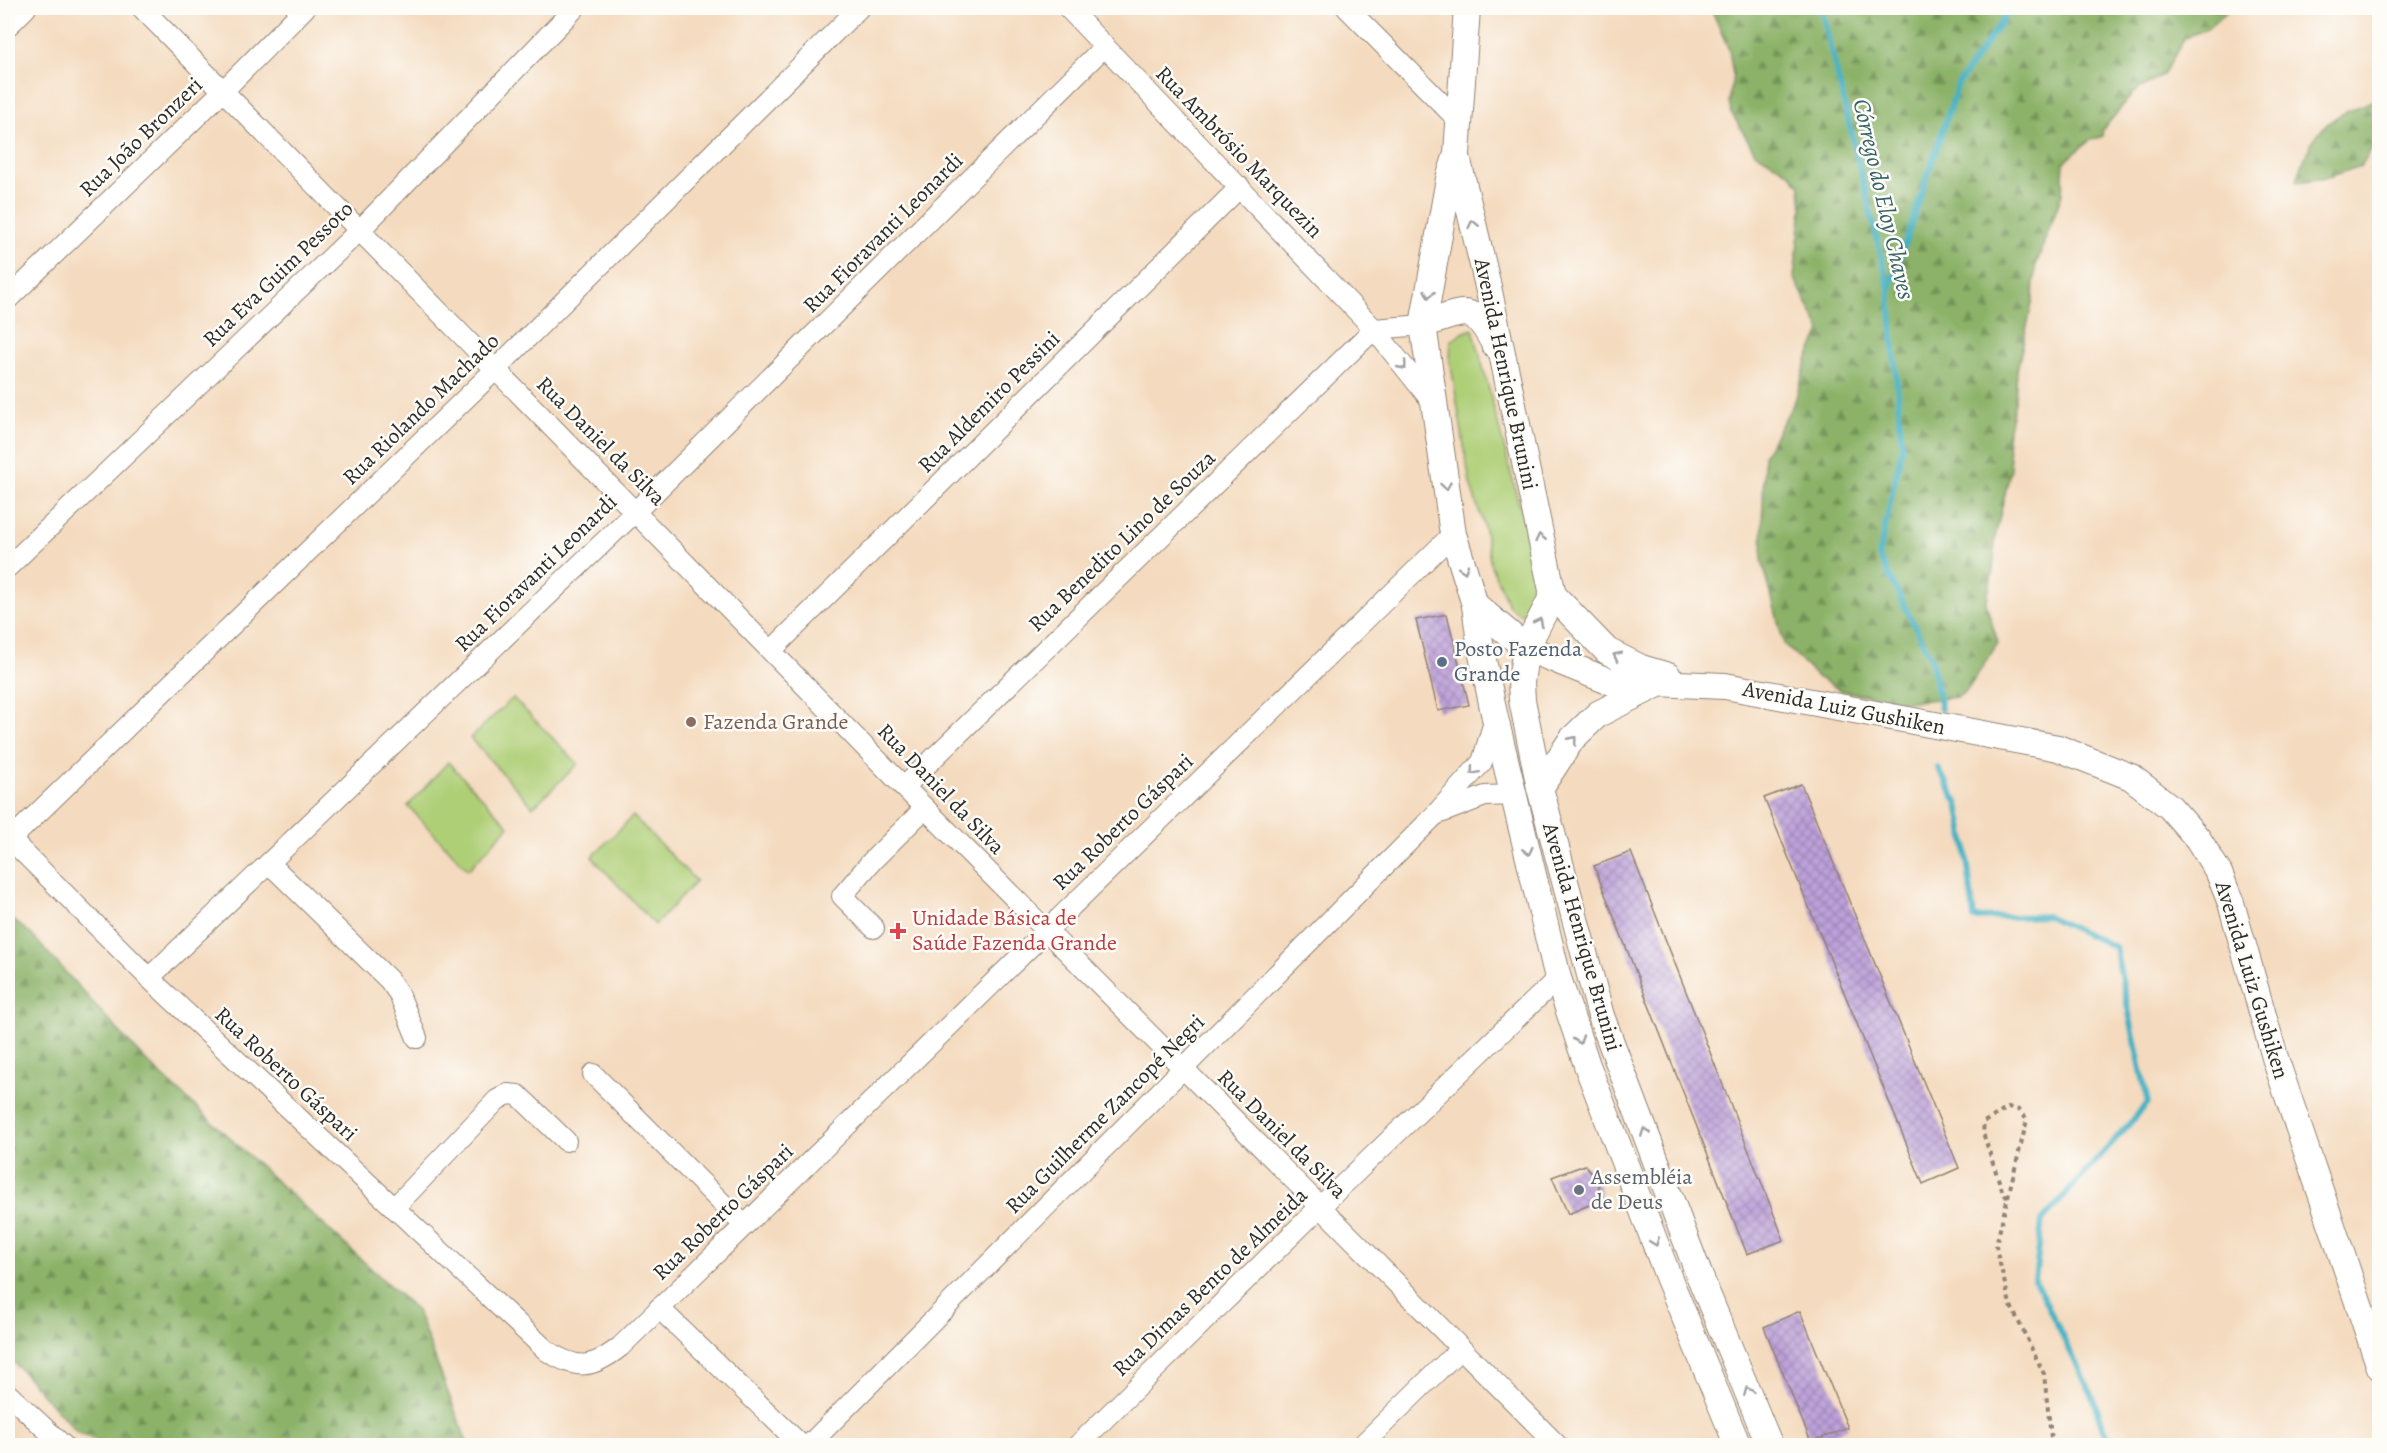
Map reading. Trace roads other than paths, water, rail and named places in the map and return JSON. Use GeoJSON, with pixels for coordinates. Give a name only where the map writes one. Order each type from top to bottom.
{"type":"FeatureCollection","features":[{"type":"Feature","properties":{"kind":"main road","name":"Avenida Henrique Brunini"},"geometry":{"type":"LineString","coordinates":[[1467,8],[1457,154],[1449,179],[1423,325],[1453,534],[1475,605],[1481,650],[1495,718],[1558,978],[1587,1065],[1669,1279],[1738,1446]]}},
{"type":"Feature","properties":{"kind":"main road","name":"Avenida Henrique Brunini"},"geometry":{"type":"LineString","coordinates":[[1457,154],[1553,595],[1526,648],[1521,682],[1522,700],[1540,788],[1601,1016],[1700,1277],[1770,1446]]}},
{"type":"Feature","properties":{"kind":"main road"},"geometry":{"type":"LineString","coordinates":[[1423,325],[1457,314],[1474,315],[1485,327],[1503,361]]}},
{"type":"Feature","properties":{"kind":"main road","name":"Avenida Luiz Gushiken"},"geometry":{"type":"LineString","coordinates":[[1553,595],[1607,651],[1641,668],[1691,684]]}},
{"type":"Feature","properties":{"kind":"main road"},"geometry":{"type":"LineString","coordinates":[[1475,605],[1526,648]]}},
{"type":"Feature","properties":{"kind":"main road","name":"Avenida Luiz Gushiken"},"geometry":{"type":"LineString","coordinates":[[1526,648],[1608,681],[1725,686],[2058,748],[2132,777],[2170,807],[2198,839],[2219,873],[2231,903],[2276,1061],[2379,1367]]}},
{"type":"Feature","properties":{"kind":"main road"},"geometry":{"type":"LineString","coordinates":[[1540,788],[1572,739],[1599,714],[1660,683]]}},
{"type":"Feature","properties":{"kind":"street"},"geometry":{"type":"LineString","coordinates":[[8,26],[26,8]]}},
{"type":"Feature","properties":{"kind":"street","name":"Rua Daniel da Silva"},"geometry":{"type":"LineString","coordinates":[[142,8],[904,787],[1558,1446]]}},
{"type":"Feature","properties":{"kind":"street","name":"Rua João Bronzeri"},"geometry":{"type":"LineString","coordinates":[[8,299],[305,8]]}},
{"type":"Feature","properties":{"kind":"street","name":"Rua Eva Guim Pessoto"},"geometry":{"type":"LineString","coordinates":[[8,567],[360,230],[575,8]]}},
{"type":"Feature","properties":{"kind":"street","name":"Rua Riolando Machado"},"geometry":{"type":"LineString","coordinates":[[9,838],[496,369],[859,8]]}},
{"type":"Feature","properties":{"kind":"street","name":"Rua Ambrósio Marquezin"},"geometry":{"type":"LineString","coordinates":[[1068,8],[1374,329],[1433,403]]}},
{"type":"Feature","properties":{"kind":"street"},"geometry":{"type":"LineString","coordinates":[[1347,8],[1459,121]]}},
{"type":"Feature","properties":{"kind":"street","name":"Rua Fioravanti Leonardi"},"geometry":{"type":"LineString","coordinates":[[149,978],[636,511],[1105,46]]}},
{"type":"Feature","properties":{"kind":"street","name":"Rua Aldemiro Pessini"},"geometry":{"type":"LineString","coordinates":[[772,650],[1240,188]]}},
{"type":"Feature","properties":{"kind":"street"},"geometry":{"type":"LineString","coordinates":[[1374,329],[1423,325]]}},
{"type":"Feature","properties":{"kind":"street","name":"Rua Benedito Lino de Souza"},"geometry":{"type":"LineString","coordinates":[[904,787],[1374,329]]}},
{"type":"Feature","properties":{"kind":"street","name":"Rua Roberto Gáspari"},"geometry":{"type":"LineString","coordinates":[[9,838],[149,978],[547,1351],[566,1363],[585,1365],[603,1360],[659,1308],[1453,534]]}},
{"type":"Feature","properties":{"kind":"street","name":"Rua Guilherme Zancopé Negri"},"geometry":{"type":"LineString","coordinates":[[808,1446],[1435,815],[1482,762],[1495,718]]}},
{"type":"Feature","properties":{"kind":"street","name":"Rua Guilherme Zancopé Negri"},"geometry":{"type":"LineString","coordinates":[[1435,815],[1485,796],[1515,795]]}},
{"type":"Feature","properties":{"kind":"street"},"geometry":{"type":"LineString","coordinates":[[874,928],[842,896],[872,861],[925,808]]}},
{"type":"Feature","properties":{"kind":"street"},"geometry":{"type":"LineString","coordinates":[[269,863],[389,980],[399,994],[417,1038]]}},
{"type":"Feature","properties":{"kind":"street","name":"Rua Dimas Bento de Almeida"},"geometry":{"type":"LineString","coordinates":[[1077,1446],[1321,1206],[1558,978]]}},
{"type":"Feature","properties":{"kind":"street"},"geometry":{"type":"LineString","coordinates":[[593,1074],[744,1225]]}},
{"type":"Feature","properties":{"kind":"street"},"geometry":{"type":"LineString","coordinates":[[394,1208],[497,1100],[508,1094],[518,1095],[566,1141]]}},
{"type":"Feature","properties":{"kind":"street"},"geometry":{"type":"LineString","coordinates":[[659,1308],[802,1446]]}},
{"type":"Feature","properties":{"kind":"street"},"geometry":{"type":"LineString","coordinates":[[1361,1446],[1460,1349]]}},
{"type":"Feature","properties":{"kind":"street"},"geometry":{"type":"LineString","coordinates":[[8,1395],[64,1446]]}},
{"type":"Feature","properties":{"kind":"waterway","name":"Córrego do Eloy Chaves"},"geometry":{"type":"LineString","coordinates":[[1821,8],[1889,288],[1902,447],[1879,556],[1931,658],[1941,709]]}},
{"type":"Feature","properties":{"kind":"waterway"},"geometry":{"type":"LineString","coordinates":[[1890,288],[1958,84],[2011,8]]}},
{"type":"Feature","properties":{"kind":"waterway"},"geometry":{"type":"LineString","coordinates":[[1938,768],[1958,804],[1974,918],[2047,916],[2115,947],[2148,1103],[2042,1221],[2035,1281],[2093,1397],[2110,1446]]}},
{"type":"Feature","properties":{"kind":"place","name":"Posto Fazenda Grande"},"geometry":{"type":"Point","coordinates":[1442,662]}},
{"type":"Feature","properties":{"kind":"place","name":"Fazenda Grande"},"geometry":{"type":"Point","coordinates":[691,722]}},
{"type":"Feature","properties":{"kind":"place","name":"Unidade Básica de Saúde Fazenda Grande"},"geometry":{"type":"Point","coordinates":[898,931]}},
{"type":"Feature","properties":{"kind":"place","name":"Assembléia de Deus"},"geometry":{"type":"Point","coordinates":[1579,1190]}}]}
